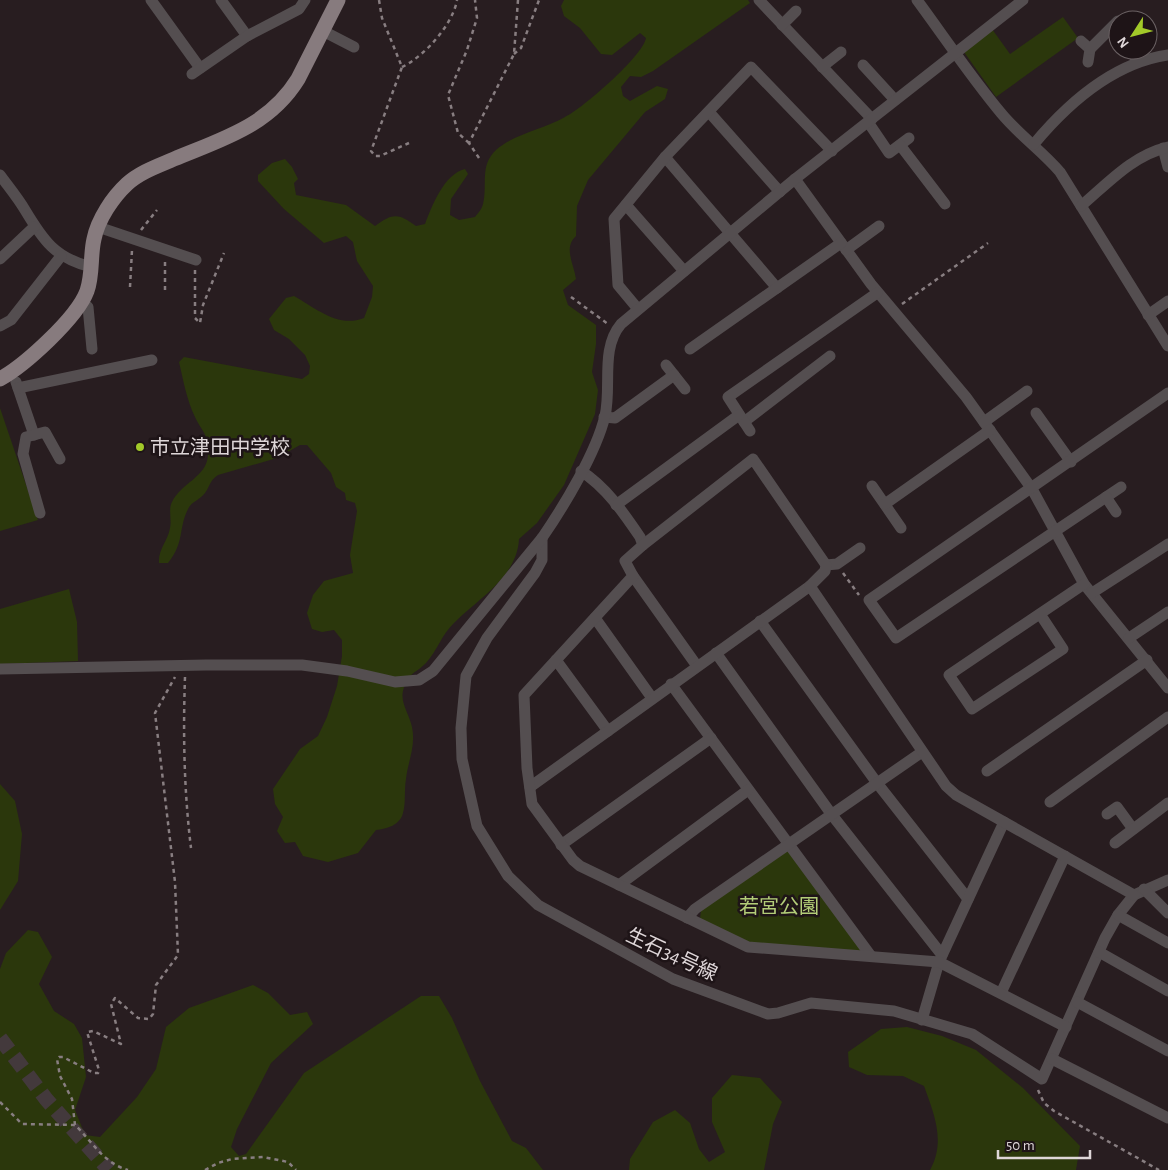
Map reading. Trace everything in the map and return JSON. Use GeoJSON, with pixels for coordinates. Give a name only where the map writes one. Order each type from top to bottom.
{"type":"FeatureCollection","features":[{"type":"Feature","properties":{"kind":"main road"},"geometry":{"type":"LineString","coordinates":[[6,375],[33,357],[82,302],[87,291],[94,239],[98,226],[116,197],[137,176],[237,133],[265,117],[291,90],[323,31],[337,0]]}},
{"type":"Feature","properties":{"kind":"street"},"geometry":{"type":"LineString","coordinates":[[151,0],[196,71],[247,36],[299,9],[305,0]]}},
{"type":"Feature","properties":{"kind":"street"},"geometry":{"type":"LineString","coordinates":[[222,0],[247,36]]}},
{"type":"Feature","properties":{"kind":"street"},"geometry":{"type":"LineString","coordinates":[[759,0],[870,120],[889,154],[904,142],[942,200],[949,189]]}},
{"type":"Feature","properties":{"kind":"street"},"geometry":{"type":"LineString","coordinates":[[917,0],[1001,114],[1018,132],[1034,144],[1060,172],[1168,346]]}},
{"type":"Feature","properties":{"kind":"street"},"geometry":{"type":"LineString","coordinates":[[0,670],[184,665],[302,665],[347,671],[395,682],[419,680],[439,666],[542,538],[557,516],[581,471],[604,417],[610,345],[614,332],[638,309],[795,179],[1023,0]]}},
{"type":"Feature","properties":{"kind":"street"},"geometry":{"type":"LineString","coordinates":[[782,24],[796,11]]}},
{"type":"Feature","properties":{"kind":"street"},"geometry":{"type":"LineString","coordinates":[[323,31],[354,47]]}},
{"type":"Feature","properties":{"kind":"street"},"geometry":{"type":"LineString","coordinates":[[1088,62],[1086,45],[1108,31]]}},
{"type":"Feature","properties":{"kind":"street"},"geometry":{"type":"LineString","coordinates":[[822,67],[841,52]]}},
{"type":"Feature","properties":{"kind":"street"},"geometry":{"type":"LineString","coordinates":[[1034,144],[1046,129],[1095,84],[1138,62],[1154,56],[1168,55]]}},
{"type":"Feature","properties":{"kind":"street"},"geometry":{"type":"LineString","coordinates":[[863,65],[894,100]]}},
{"type":"Feature","properties":{"kind":"street"},"geometry":{"type":"LineString","coordinates":[[638,309],[618,285],[614,219],[665,157],[752,67],[832,151]]}},
{"type":"Feature","properties":{"kind":"street"},"geometry":{"type":"LineString","coordinates":[[709,112],[780,192]]}},
{"type":"Feature","properties":{"kind":"street"},"geometry":{"type":"LineString","coordinates":[[1081,206],[1131,164],[1165,147],[1168,167]]}},
{"type":"Feature","properties":{"kind":"street"},"geometry":{"type":"LineString","coordinates":[[665,157],[777,288]]}},
{"type":"Feature","properties":{"kind":"street"},"geometry":{"type":"LineString","coordinates":[[0,175],[25,209],[34,228],[61,256],[75,263],[91,267]]}},
{"type":"Feature","properties":{"kind":"street"},"geometry":{"type":"LineString","coordinates":[[795,179],[877,293],[966,397],[1032,489],[1088,589],[1147,660],[1164,673],[1168,688]]}},
{"type":"Feature","properties":{"kind":"street"},"geometry":{"type":"LineString","coordinates":[[626,205],[684,271]]}},
{"type":"Feature","properties":{"kind":"street"},"geometry":{"type":"LineString","coordinates":[[98,226],[196,260]]}},
{"type":"Feature","properties":{"kind":"street"},"geometry":{"type":"LineString","coordinates":[[690,349],[777,288],[879,226]]}},
{"type":"Feature","properties":{"kind":"street"},"geometry":{"type":"LineString","coordinates":[[0,259],[34,228]]}},
{"type":"Feature","properties":{"kind":"street"},"geometry":{"type":"LineString","coordinates":[[0,326],[11,320],[61,256]]}},
{"type":"Feature","properties":{"kind":"street"},"geometry":{"type":"LineString","coordinates":[[744,422],[728,396],[877,293]]}},
{"type":"Feature","properties":{"kind":"street"},"geometry":{"type":"LineString","coordinates":[[82,302],[88,307],[92,349]]}},
{"type":"Feature","properties":{"kind":"street"},"geometry":{"type":"LineString","coordinates":[[1148,315],[1168,302]]}},
{"type":"Feature","properties":{"kind":"street"},"geometry":{"type":"LineString","coordinates":[[616,505],[744,422],[830,356]]}},
{"type":"Feature","properties":{"kind":"street"},"geometry":{"type":"LineString","coordinates":[[18,388],[152,360]]}},
{"type":"Feature","properties":{"kind":"street"},"geometry":{"type":"LineString","coordinates":[[666,365],[685,389]]}},
{"type":"Feature","properties":{"kind":"street"},"geometry":{"type":"LineString","coordinates":[[6,375],[18,388],[34,435]]}},
{"type":"Feature","properties":{"kind":"street"},"geometry":{"type":"LineString","coordinates":[[604,417],[615,418],[674,375]]}},
{"type":"Feature","properties":{"kind":"street"},"geometry":{"type":"LineString","coordinates":[[885,504],[987,426],[1027,391]]}},
{"type":"Feature","properties":{"kind":"street"},"geometry":{"type":"LineString","coordinates":[[1120,487],[896,638],[869,600],[1071,462],[1168,393]]}},
{"type":"Feature","properties":{"kind":"street"},"geometry":{"type":"LineString","coordinates":[[1036,413],[1071,462]]}},
{"type":"Feature","properties":{"kind":"street"},"geometry":{"type":"LineString","coordinates":[[40,513],[23,454],[26,437],[45,432],[60,458]]}},
{"type":"Feature","properties":{"kind":"street"},"geometry":{"type":"LineString","coordinates":[[697,666],[633,576],[625,561],[643,544],[753,459],[832,565]]}},
{"type":"Feature","properties":{"kind":"street"},"geometry":{"type":"LineString","coordinates":[[581,471],[596,481],[616,505],[643,544]]}},
{"type":"Feature","properties":{"kind":"street"},"geometry":{"type":"LineString","coordinates":[[872,486],[901,528]]}},
{"type":"Feature","properties":{"kind":"street"},"geometry":{"type":"LineString","coordinates":[[1106,497],[1116,512]]}},
{"type":"Feature","properties":{"kind":"street","name":"生石34号線"},"geometry":{"type":"LineString","coordinates":[[542,538],[542,560],[487,638],[466,676],[461,728],[462,759],[477,826],[508,876],[538,905],[673,979],[761,1012],[778,1014],[811,1003],[894,1011],[972,1034],[1042,1079]]}},
{"type":"Feature","properties":{"kind":"street"},"geometry":{"type":"LineString","coordinates":[[1040,614],[1063,649],[972,709],[949,675],[1040,614],[1168,544]]}},
{"type":"Feature","properties":{"kind":"street"},"geometry":{"type":"LineString","coordinates":[[530,787],[810,586],[825,570],[860,548]]}},
{"type":"Feature","properties":{"kind":"street"},"geometry":{"type":"LineString","coordinates":[[633,576],[524,695],[532,804],[537,814],[561,845],[580,866],[748,947],[941,959]]}},
{"type":"Feature","properties":{"kind":"street"},"geometry":{"type":"LineString","coordinates":[[810,586],[946,786],[956,795],[1134,895]]}},
{"type":"Feature","properties":{"kind":"street"},"geometry":{"type":"LineString","coordinates":[[1129,638],[1168,612]]}},
{"type":"Feature","properties":{"kind":"street"},"geometry":{"type":"LineString","coordinates":[[595,618],[652,698]]}},
{"type":"Feature","properties":{"kind":"street"},"geometry":{"type":"LineString","coordinates":[[760,621],[877,783],[968,899]]}},
{"type":"Feature","properties":{"kind":"street"},"geometry":{"type":"LineString","coordinates":[[716,653],[832,815],[941,959],[1066,1027]]}},
{"type":"Feature","properties":{"kind":"street"},"geometry":{"type":"LineString","coordinates":[[556,660],[608,731]]}},
{"type":"Feature","properties":{"kind":"street"},"geometry":{"type":"LineString","coordinates":[[986,771],[1147,660]]}},
{"type":"Feature","properties":{"kind":"street"},"geometry":{"type":"LineString","coordinates":[[672,684],[871,956]]}},
{"type":"Feature","properties":{"kind":"street"},"geometry":{"type":"LineString","coordinates":[[1050,802],[1168,718]]}},
{"type":"Feature","properties":{"kind":"street"},"geometry":{"type":"LineString","coordinates":[[561,845],[711,738]]}},
{"type":"Feature","properties":{"kind":"street"},"geometry":{"type":"LineString","coordinates":[[687,918],[695,909],[922,752]]}},
{"type":"Feature","properties":{"kind":"street"},"geometry":{"type":"LineString","coordinates":[[618,885],[748,790]]}},
{"type":"Feature","properties":{"kind":"street"},"geometry":{"type":"LineString","coordinates":[[1114,843],[1168,803]]}},
{"type":"Feature","properties":{"kind":"street"},"geometry":{"type":"LineString","coordinates":[[1107,814],[1117,807],[1133,829]]}},
{"type":"Feature","properties":{"kind":"street"},"geometry":{"type":"LineString","coordinates":[[922,1020],[941,959],[1004,822]]}},
{"type":"Feature","properties":{"kind":"street"},"geometry":{"type":"LineString","coordinates":[[1001,993],[1065,856]]}},
{"type":"Feature","properties":{"kind":"street"},"geometry":{"type":"LineString","coordinates":[[1042,1079],[1099,952],[1118,915],[1134,895],[1168,880]]}},
{"type":"Feature","properties":{"kind":"street"},"geometry":{"type":"LineString","coordinates":[[1144,889],[1168,913]]}},
{"type":"Feature","properties":{"kind":"street"},"geometry":{"type":"LineString","coordinates":[[1118,915],[1168,943]]}},
{"type":"Feature","properties":{"kind":"street"},"geometry":{"type":"LineString","coordinates":[[1099,952],[1168,991]]}},
{"type":"Feature","properties":{"kind":"street"},"geometry":{"type":"LineString","coordinates":[[1077,1002],[1168,1051]]}},
{"type":"Feature","properties":{"kind":"street"},"geometry":{"type":"LineString","coordinates":[[1052,1059],[1167,1116]]}},
{"type":"Feature","properties":{"kind":"path"},"geometry":{"type":"LineString","coordinates":[[379,0],[382,18],[402,67]]}},
{"type":"Feature","properties":{"kind":"path"},"geometry":{"type":"LineString","coordinates":[[409,143],[380,156],[375,156],[371,151],[402,67],[415,59],[446,28],[451,21],[457,0]]}},
{"type":"Feature","properties":{"kind":"path"},"geometry":{"type":"LineString","coordinates":[[475,0],[477,18],[467,50],[448,95],[458,133],[469,143],[480,158]]}},
{"type":"Feature","properties":{"kind":"path"},"geometry":{"type":"LineString","coordinates":[[514,54],[518,0]]}},
{"type":"Feature","properties":{"kind":"path"},"geometry":{"type":"LineString","coordinates":[[469,143],[514,54],[521,48],[539,0]]}},
{"type":"Feature","properties":{"kind":"path"},"geometry":{"type":"LineString","coordinates":[[893,310],[988,243]]}},
{"type":"Feature","properties":{"kind":"path"},"geometry":{"type":"LineString","coordinates":[[165,290],[166,251]]}},
{"type":"Feature","properties":{"kind":"path"},"geometry":{"type":"LineString","coordinates":[[196,260],[195,318],[200,323],[203,305],[224,253]]}},
{"type":"Feature","properties":{"kind":"path"},"geometry":{"type":"LineString","coordinates":[[571,297],[577,304],[600,318],[614,332]]}},
{"type":"Feature","properties":{"kind":"path"},"geometry":{"type":"LineString","coordinates":[[832,565],[863,602],[869,600]]}},
{"type":"Feature","properties":{"kind":"path"},"geometry":{"type":"LineString","coordinates":[[184,665],[184,752],[191,848]]}},
{"type":"Feature","properties":{"kind":"path"},"geometry":{"type":"LineString","coordinates":[[128,1170],[114,1164],[102,1155],[75,1125],[72,1099],[60,1076],[57,1059],[59,1056],[63,1057],[94,1073],[98,1073],[99,1070],[86,1032],[93,1031],[121,1044],[112,1000],[114,998],[138,1018],[149,1019],[152,1017],[156,985],[178,955],[178,926],[173,866],[155,713],[184,665]]}},
{"type":"Feature","properties":{"kind":"path"},"geometry":{"type":"LineString","coordinates":[[1042,1079],[1038,1090],[1040,1097],[1054,1111],[1159,1170]]}},
{"type":"Feature","properties":{"kind":"path"},"geometry":{"type":"LineString","coordinates":[[0,1102],[22,1124],[75,1125]]}},
{"type":"Feature","properties":{"kind":"path"},"geometry":{"type":"LineString","coordinates":[[205,1170],[218,1162],[232,1159],[263,1158],[288,1162],[296,1170]]}},
{"type":"Feature","properties":{"kind":"green space"},"geometry":{"type":"Polygon","coordinates":[[[564,0],[748,0],[750,3],[653,71],[641,77],[630,76],[621,87],[623,96],[630,101],[657,86],[668,89],[665,99],[645,112],[588,180],[577,206],[576,236],[570,246],[570,256],[576,279],[563,290],[568,305],[596,325],[596,344],[592,372],[598,390],[595,414],[564,485],[537,523],[519,539],[512,565],[495,586],[450,627],[426,663],[407,680],[402,695],[412,727],[413,741],[405,783],[404,809],[399,821],[393,826],[376,830],[358,853],[328,862],[303,856],[295,842],[285,843],[277,831],[283,817],[275,804],[273,789],[300,749],[318,736],[327,717],[337,686],[342,656],[342,640],[334,630],[322,632],[312,629],[307,613],[313,595],[324,581],[353,573],[350,555],[357,511],[355,503],[346,500],[345,493],[336,487],[331,473],[307,445],[300,445],[277,458],[215,477],[203,495],[188,509],[177,549],[168,563],[159,563],[160,553],[170,528],[170,508],[172,502],[181,490],[199,475],[207,463],[208,455],[207,439],[190,404],[179,362],[184,357],[302,379],[309,374],[310,366],[305,355],[289,339],[274,330],[269,319],[286,298],[294,296],[336,319],[345,321],[364,318],[372,297],[373,286],[357,261],[353,242],[346,236],[324,243],[284,209],[258,181],[258,175],[272,163],[285,159],[292,167],[298,179],[294,183],[296,195],[346,205],[375,226],[386,219],[396,216],[416,226],[425,224],[435,200],[445,184],[451,177],[465,169],[468,174],[451,199],[450,215],[459,220],[475,217],[483,204],[486,169],[491,156],[496,150],[511,140],[565,117],[584,104],[624,69],[646,38],[640,33],[612,55],[601,54],[580,28],[564,16],[561,6],[564,0]]]}},
{"type":"Feature","properties":{"kind":"green space"},"geometry":{"type":"Polygon","coordinates":[[[1063,17],[1078,38],[996,97],[964,52],[992,29],[1010,54],[1063,17]]]}},
{"type":"Feature","properties":{"kind":"green space"},"geometry":{"type":"Polygon","coordinates":[[[0,408],[38,520],[0,531],[0,408]]]}},
{"type":"Feature","properties":{"kind":"green space"},"geometry":{"type":"Polygon","coordinates":[[[69,589],[77,622],[78,661],[0,664],[0,609],[69,589]]]}},
{"type":"Feature","properties":{"kind":"green space"},"geometry":{"type":"Polygon","coordinates":[[[0,784],[15,801],[22,834],[18,881],[0,910],[0,784]]]}},
{"type":"Feature","properties":{"kind":"green space","name":"若宮公園"},"geometry":{"type":"Polygon","coordinates":[[[788,850],[864,952],[746,942],[700,919],[701,910],[788,850]]]}},
{"type":"Feature","properties":{"kind":"green space"},"geometry":{"type":"Polygon","coordinates":[[[28,930],[38,932],[52,957],[39,984],[54,1011],[74,1024],[82,1038],[86,1077],[75,1110],[85,1135],[100,1137],[137,1097],[156,1069],[166,1027],[189,1008],[253,985],[268,993],[290,1015],[307,1012],[313,1024],[271,1063],[237,1129],[231,1147],[239,1156],[246,1154],[304,1073],[421,996],[439,996],[452,1018],[480,1081],[512,1141],[526,1148],[543,1170],[0,1170],[0,969],[6,953],[28,930]]]}},
{"type":"Feature","properties":{"kind":"green space"},"geometry":{"type":"Polygon","coordinates":[[[907,1027],[942,1036],[976,1050],[1023,1088],[1080,1146],[1076,1170],[930,1170],[935,1159],[938,1138],[935,1117],[924,1086],[903,1076],[867,1075],[849,1067],[848,1052],[881,1029],[907,1027]]]}},
{"type":"Feature","properties":{"kind":"green space"},"geometry":{"type":"Polygon","coordinates":[[[732,1075],[760,1078],[782,1102],[773,1124],[764,1170],[629,1170],[630,1159],[653,1122],[675,1110],[690,1123],[699,1149],[709,1162],[725,1152],[712,1122],[712,1098],[732,1075]]]}},
{"type":"Feature","properties":{"kind":"tunnel"},"geometry":{"type":"LineString","coordinates":[[0,1038],[46,1099],[109,1170]]}},
{"type":"Feature","properties":{"kind":"place","name":"市立津田中学校"},"geometry":{"type":"Point","coordinates":[140,447]}}]}
